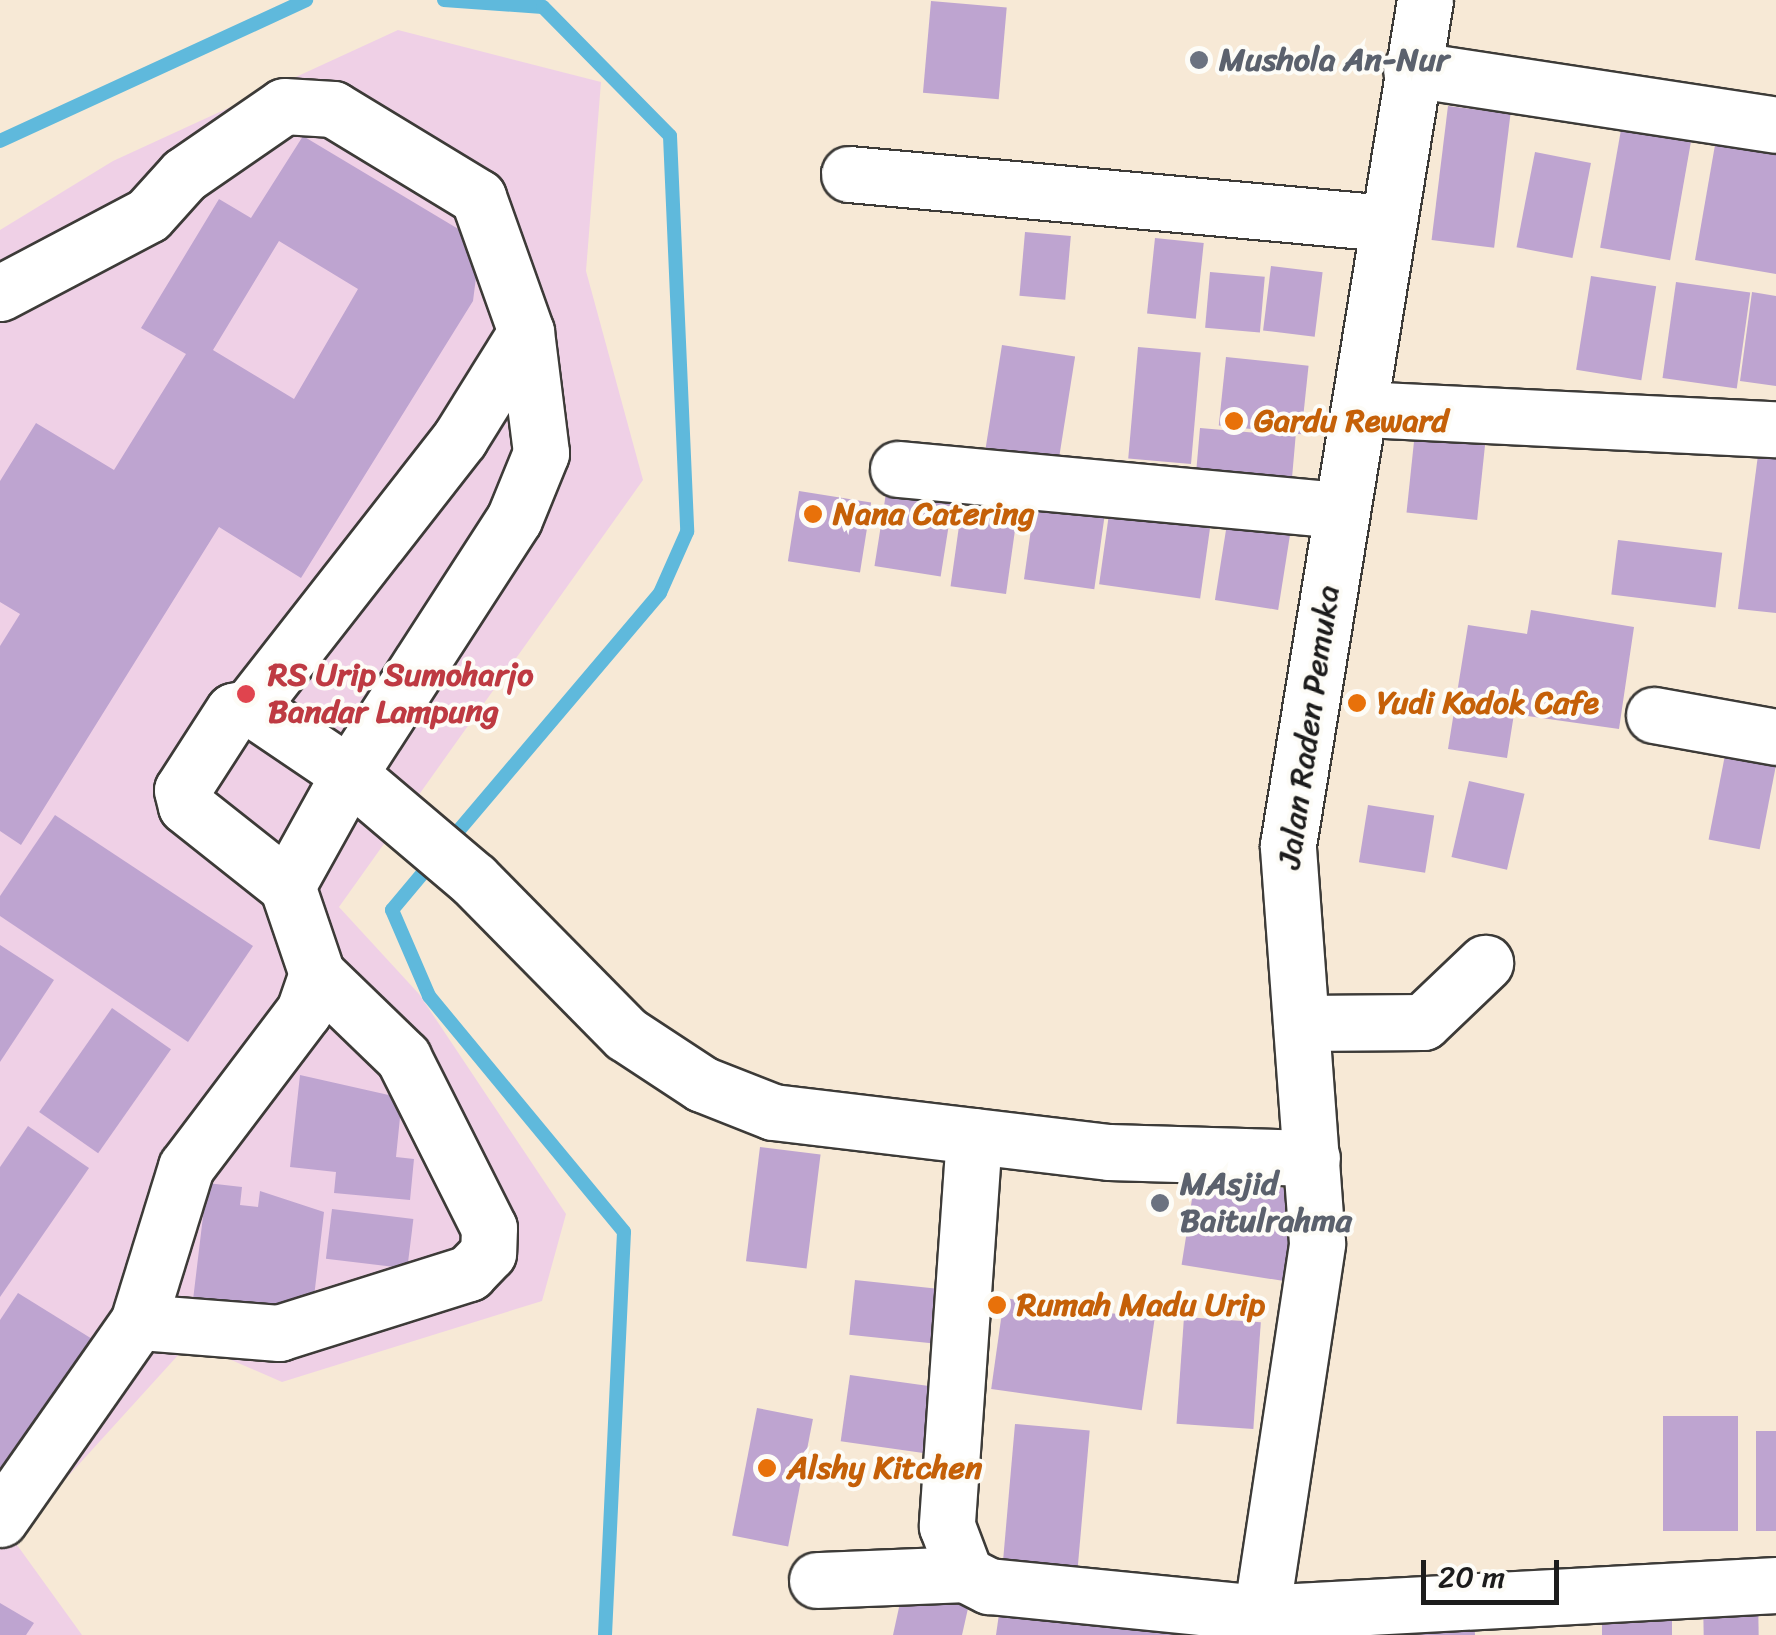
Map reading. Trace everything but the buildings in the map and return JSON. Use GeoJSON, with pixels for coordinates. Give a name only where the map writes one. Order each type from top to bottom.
{"type":"FeatureCollection","features":[{"type":"Feature","properties":{"kind":"street","name":"Jalan Raden Pemuka"},"geometry":{"type":"LineString","coordinates":[[1259,1624],[1317,1244],[1288,845],[1340,510],[1362,409],[1411,69],[1426,0]]}},
{"type":"Feature","properties":{"kind":"street"},"geometry":{"type":"LineString","coordinates":[[1411,69],[1776,124]]}},
{"type":"Feature","properties":{"kind":"street"},"geometry":{"type":"LineString","coordinates":[[0,293],[148,215],[241,130],[284,106],[317,108],[398,144],[478,197],[526,332],[541,453],[514,520],[370,789],[287,886]]}},
{"type":"Feature","properties":{"kind":"street"},"geometry":{"type":"LineString","coordinates":[[849,174],[1386,223]]}},
{"type":"Feature","properties":{"kind":"street"},"geometry":{"type":"LineString","coordinates":[[138,1322],[279,1334],[469,1273],[488,1254],[489,1228],[404,1056],[316,974],[287,886],[186,806],[182,790],[233,710],[250,707],[460,438],[526,332]]}},
{"type":"Feature","properties":{"kind":"street"},"geometry":{"type":"LineString","coordinates":[[1362,409],[1776,429]]}},
{"type":"Feature","properties":{"kind":"street"},"geometry":{"type":"LineString","coordinates":[[898,469],[1340,510]]}},
{"type":"Feature","properties":{"kind":"street"},"geometry":{"type":"LineString","coordinates":[[250,707],[370,789],[474,880],[626,1034],[702,1084],[772,1112],[974,1136],[1312,1158]]}},
{"type":"Feature","properties":{"kind":"street"},"geometry":{"type":"LineString","coordinates":[[1654,715],[1776,736]]}},
{"type":"Feature","properties":{"kind":"street"},"geometry":{"type":"LineString","coordinates":[[1301,1023],[1423,1022],[1484,963]]}},
{"type":"Feature","properties":{"kind":"street"},"geometry":{"type":"LineString","coordinates":[[0,1519],[138,1322],[186,1167],[304,1011],[316,974]]}},
{"type":"Feature","properties":{"kind":"street"},"geometry":{"type":"LineString","coordinates":[[965,1574],[947,1526],[974,1136]]}},
{"type":"Feature","properties":{"kind":"street"},"geometry":{"type":"LineString","coordinates":[[817,1580],[965,1574],[989,1586],[1259,1624],[1776,1586]]}},
{"type":"Feature","properties":{"kind":"shaded area","name":"RS Urip Sumoharjo Bandar Lampung"},"geometry":{"type":"Polygon","coordinates":[[[398,30],[601,82],[586,271],[643,480],[339,907],[419,994],[566,1214],[542,1301],[282,1382],[190,1342],[12,1538],[82,1635],[0,1635],[0,230],[113,161],[398,30]]]}},
{"type":"Feature","properties":{"kind":"waterway"},"geometry":{"type":"LineString","coordinates":[[0,141],[306,0]]}},
{"type":"Feature","properties":{"kind":"waterway"},"geometry":{"type":"LineString","coordinates":[[444,0],[543,7],[670,136],[687,532],[660,593],[446,845]]}},
{"type":"Feature","properties":{"kind":"waterway"},"geometry":{"type":"LineString","coordinates":[[433,861],[392,910],[429,996],[624,1232],[605,1635]]}},
{"type":"Feature","properties":{"kind":"place","name":"Mushola An-Nur"},"geometry":{"type":"Point","coordinates":[1199,60]}},
{"type":"Feature","properties":{"kind":"place","name":"Gardu Reward"},"geometry":{"type":"Point","coordinates":[1234,421]}},
{"type":"Feature","properties":{"kind":"place","name":"Nana Catering"},"geometry":{"type":"Point","coordinates":[813,514]}},
{"type":"Feature","properties":{"kind":"place","name":"RS Urip Sumoharjo Bandar Lampung"},"geometry":{"type":"Point","coordinates":[246,694]}},
{"type":"Feature","properties":{"kind":"place","name":"Yudi Kodok Cafe"},"geometry":{"type":"Point","coordinates":[1357,703]}},
{"type":"Feature","properties":{"kind":"place","name":"MAsjid Baitulrahma"},"geometry":{"type":"Point","coordinates":[1160,1203]}},
{"type":"Feature","properties":{"kind":"place","name":"Rumah Madu Urip"},"geometry":{"type":"Point","coordinates":[997,1305]}},
{"type":"Feature","properties":{"kind":"place","name":"Alshy Kitchen"},"geometry":{"type":"Point","coordinates":[767,1468]}}]}
